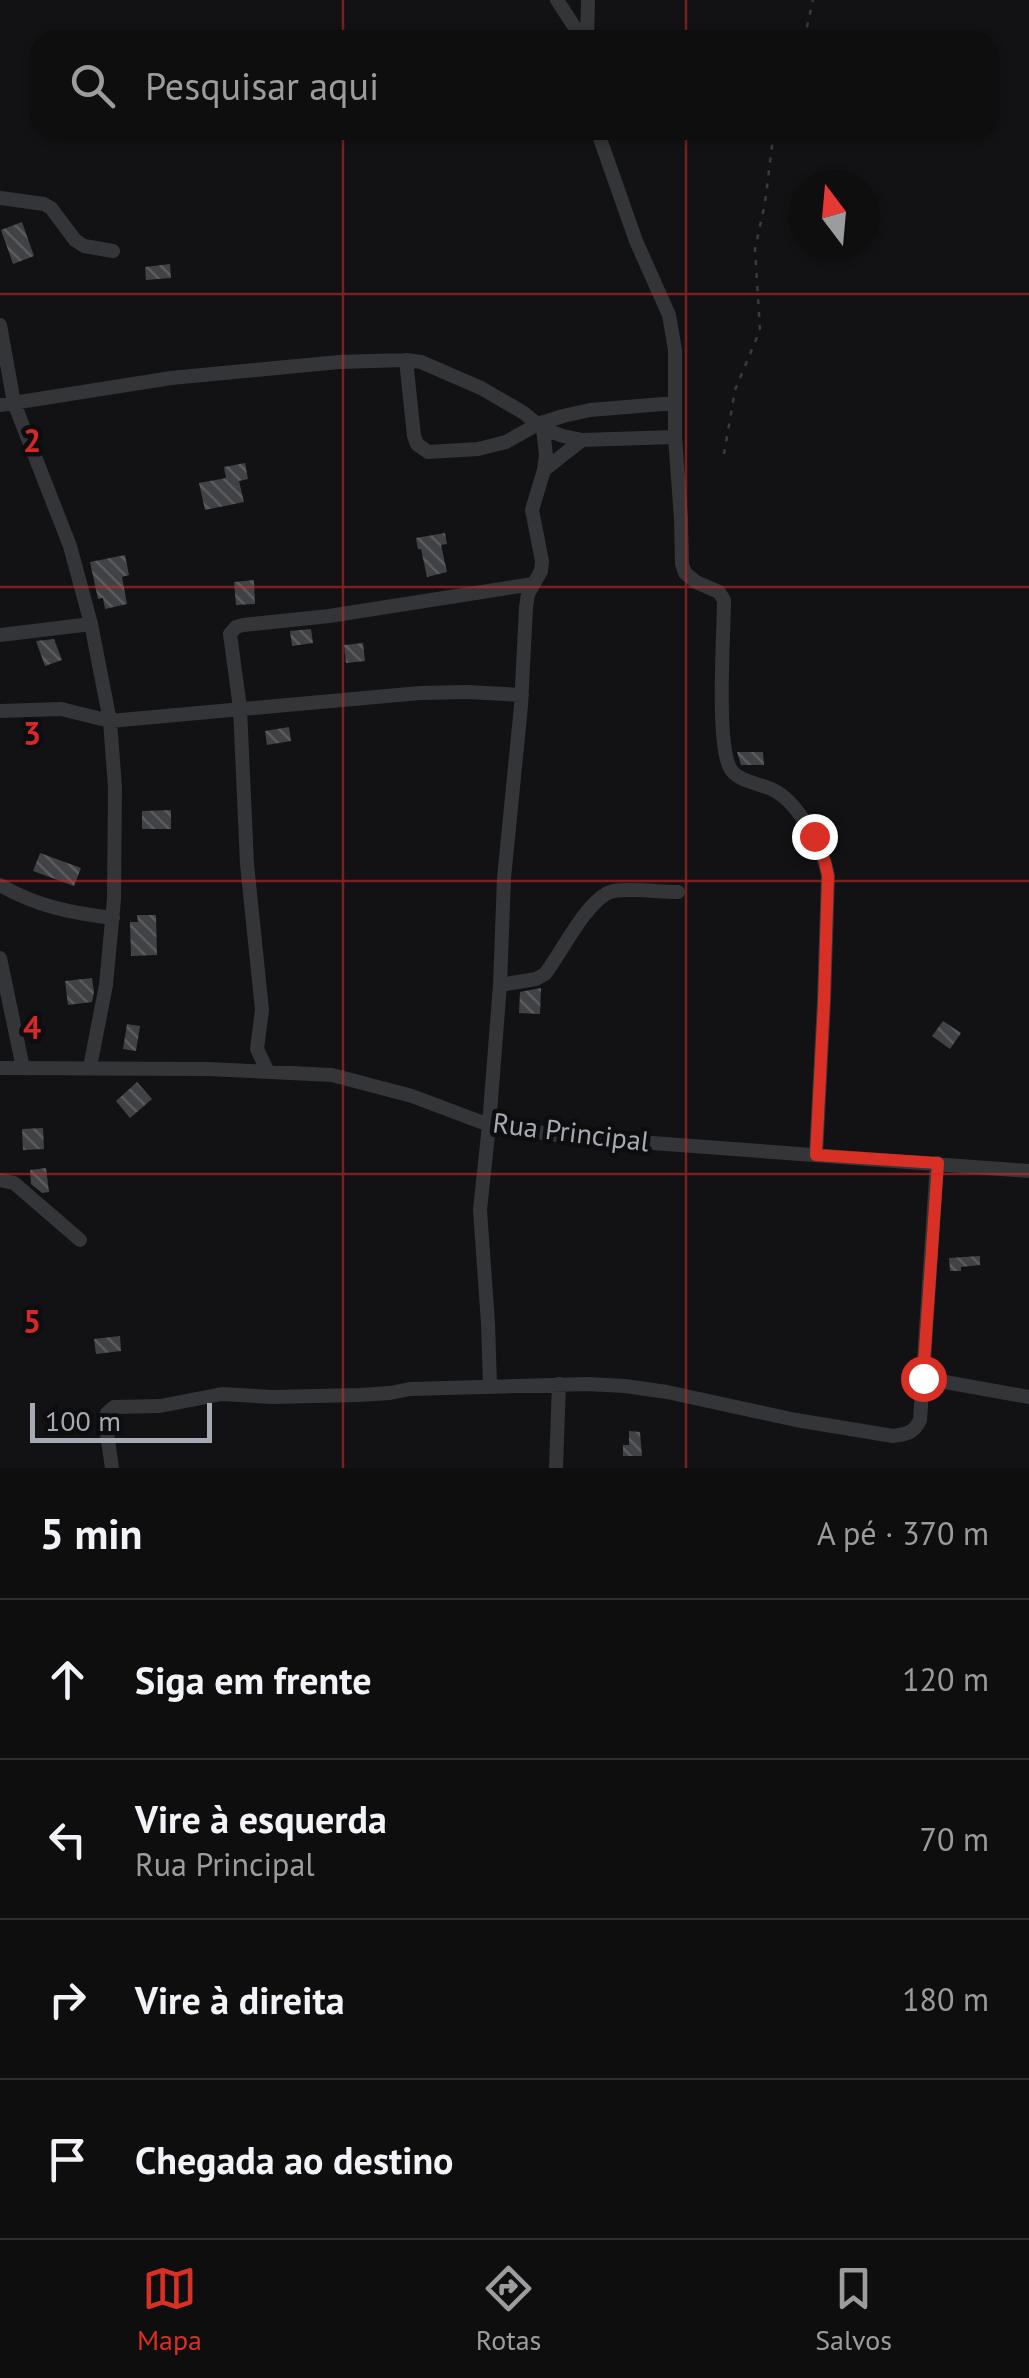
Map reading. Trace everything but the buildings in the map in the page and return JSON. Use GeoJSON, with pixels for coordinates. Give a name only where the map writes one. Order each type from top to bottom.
{"type":"FeatureCollection","features":[{"type":"Feature","properties":{"kind":"street"},"geometry":{"type":"LineString","coordinates":[[557,0],[577,30]]}},
{"type":"Feature","properties":{"kind":"street"},"geometry":{"type":"LineString","coordinates":[[585,30],[588,0]]}},
{"type":"Feature","properties":{"kind":"street"},"geometry":{"type":"LineString","coordinates":[[601,140],[636,241],[669,315],[674,350],[674,437],[682,564],[696,582],[719,592],[724,600],[723,737],[729,766],[738,776],[781,795],[814,836],[828,876],[816,1155]]}},
{"type":"Feature","properties":{"kind":"street"},"geometry":{"type":"LineString","coordinates":[[0,198],[44,204],[84,246],[113,251]]}},
{"type":"Feature","properties":{"kind":"street"},"geometry":{"type":"LineString","coordinates":[[0,325],[7,404],[70,546],[91,624],[110,721],[115,786],[113,918],[106,986],[90,1068]]}},
{"type":"Feature","properties":{"kind":"street"},"geometry":{"type":"LineString","coordinates":[[406,360],[414,436],[416,444],[428,452],[492,447],[563,416],[590,410],[674,402]]}},
{"type":"Feature","properties":{"kind":"street"},"geometry":{"type":"LineString","coordinates":[[7,404],[186,376],[406,360],[421,362],[481,388],[540,427],[563,436],[582,440],[674,437]]}},
{"type":"Feature","properties":{"kind":"street"},"geometry":{"type":"LineString","coordinates":[[490,1385],[480,1210],[490,1125],[504,878],[526,608],[542,561],[532,510],[546,455],[540,427]]}},
{"type":"Feature","properties":{"kind":"street"},"geometry":{"type":"LineString","coordinates":[[544,470],[582,440]]}},
{"type":"Feature","properties":{"kind":"street"},"geometry":{"type":"LineString","coordinates":[[268,1072],[257,1049],[262,1010],[247,864],[240,708],[230,634],[236,627],[532,584]]}},
{"type":"Feature","properties":{"kind":"street"},"geometry":{"type":"LineString","coordinates":[[0,635],[91,624]]}},
{"type":"Feature","properties":{"kind":"street"},"geometry":{"type":"LineString","coordinates":[[0,712],[60,709],[110,721],[420,693],[522,694]]}},
{"type":"Feature","properties":{"kind":"street"},"geometry":{"type":"LineString","coordinates":[[0,885],[52,909],[113,918]]}},
{"type":"Feature","properties":{"kind":"street"},"geometry":{"type":"LineString","coordinates":[[500,985],[545,974],[590,909],[611,891],[678,892]]}},
{"type":"Feature","properties":{"kind":"street"},"geometry":{"type":"LineString","coordinates":[[0,958],[23,1068]]}},
{"type":"Feature","properties":{"kind":"street","name":"Rua Principal"},"geometry":{"type":"LineString","coordinates":[[0,1068],[332,1075],[412,1096],[490,1125],[571,1137],[1029,1171]]}},
{"type":"Feature","properties":{"kind":"street"},"geometry":{"type":"LineString","coordinates":[[112,1468],[105,1420],[114,1407],[160,1406],[222,1394],[272,1397],[372,1395],[490,1385],[625,1386],[796,1420],[893,1436],[907,1434],[916,1429],[920,1420],[938,1163]]}},
{"type":"Feature","properties":{"kind":"street"},"geometry":{"type":"LineString","coordinates":[[0,1180],[14,1182],[80,1240]]}},
{"type":"Feature","properties":{"kind":"street"},"geometry":{"type":"LineString","coordinates":[[923,1378],[1029,1397]]}},
{"type":"Feature","properties":{"kind":"street"},"geometry":{"type":"LineString","coordinates":[[556,1468],[559,1384]]}},
{"type":"Feature","properties":{"kind":"path"},"geometry":{"type":"LineString","coordinates":[[806,30],[813,0]]}},
{"type":"Feature","properties":{"kind":"path"},"geometry":{"type":"LineString","coordinates":[[724,454],[735,390],[760,330],[754,248],[766,203],[773,140]]}},
{"type":"Feature","properties":{"kind":"route"},"geometry":{"type":"LineString","coordinates":[[814,836],[828,876],[816,1155],[938,1163],[923,1378]]}}]}
